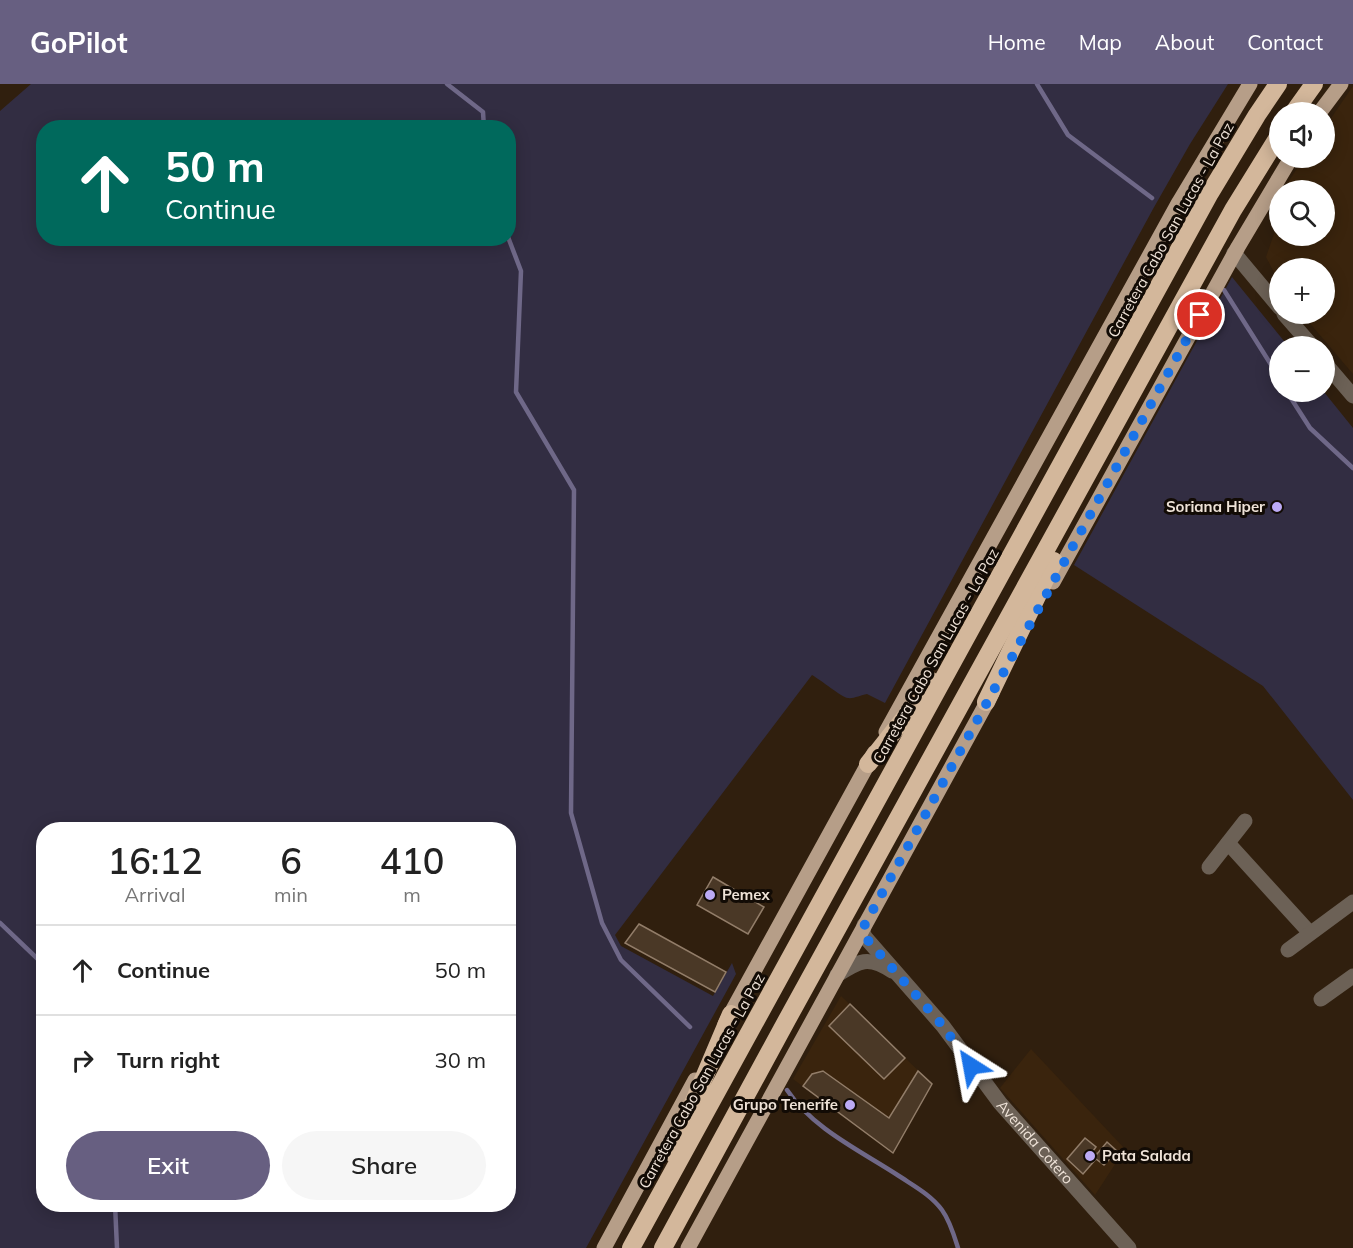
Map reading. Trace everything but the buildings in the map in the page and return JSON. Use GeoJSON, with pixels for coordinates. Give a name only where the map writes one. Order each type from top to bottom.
{"type":"FeatureCollection","features":[{"type":"Feature","properties":{"kind":"highway","name":"Carretera Cabo San Lucas - La Paz"},"geometry":{"type":"LineString","coordinates":[[631,1248],[1210,194],[1278,84]]}},
{"type":"Feature","properties":{"kind":"highway"},"geometry":{"type":"LineString","coordinates":[[1301,102],[1314,84]]}},
{"type":"Feature","properties":{"kind":"highway"},"geometry":{"type":"LineString","coordinates":[[663,1248],[1233,210],[1269,152]]}},
{"type":"Feature","properties":{"kind":"highway"},"geometry":{"type":"LineString","coordinates":[[986,702],[1041,585],[1069,534],[1101,449]]}},
{"type":"Feature","properties":{"kind":"highway"},"geometry":{"type":"LineString","coordinates":[[868,764],[925,692],[951,646],[982,610]]}},
{"type":"Feature","properties":{"kind":"highway"},"geometry":{"type":"LineString","coordinates":[[631,1248],[731,1014]]}},
{"type":"Feature","properties":{"kind":"main road"},"geometry":{"type":"LineString","coordinates":[[604,1248],[868,764],[1179,202],[1250,84]]}},
{"type":"Feature","properties":{"kind":"main road"},"geometry":{"type":"LineString","coordinates":[[1328,102],[1341,84]]}},
{"type":"Feature","properties":{"kind":"main road"},"geometry":{"type":"LineString","coordinates":[[688,1248],[1234,253],[1285,168]]}},
{"type":"Feature","properties":{"kind":"street"},"geometry":{"type":"LineString","coordinates":[[1234,253],[1269,295]]}},
{"type":"Feature","properties":{"kind":"street"},"geometry":{"type":"LineString","coordinates":[[1293,324],[1303,336]]}},
{"type":"Feature","properties":{"kind":"street"},"geometry":{"type":"LineString","coordinates":[[1335,375],[1353,396]]}},
{"type":"Feature","properties":{"kind":"street"},"geometry":{"type":"LineString","coordinates":[[1209,867],[1245,821]]}},
{"type":"Feature","properties":{"kind":"street"},"geometry":{"type":"LineString","coordinates":[[1228,843],[1310,933]]}},
{"type":"Feature","properties":{"kind":"street"},"geometry":{"type":"LineString","coordinates":[[1288,951],[1353,902]]}},
{"type":"Feature","properties":{"kind":"street","name":"Avenida Cotero"},"geometry":{"type":"LineString","coordinates":[[864,925],[865,937],[943,1026],[1000,1103],[1129,1248]]}},
{"type":"Feature","properties":{"kind":"street"},"geometry":{"type":"LineString","coordinates":[[837,975],[856,963],[868,961],[882,965],[899,976]]}},
{"type":"Feature","properties":{"kind":"street"},"geometry":{"type":"LineString","coordinates":[[1321,999],[1353,976]]}},
{"type":"Feature","properties":{"kind":"shaded area"},"geometry":{"type":"Polygon","coordinates":[[[31,84],[1228,84],[1153,209],[885,703],[867,694],[852,698],[845,697],[812,675],[615,935],[621,946],[713,996],[732,963],[736,974],[586,1248],[0,1248],[0,111],[31,84]]]}},
{"type":"Feature","properties":{"kind":"shaded area"},"geometry":{"type":"Polygon","coordinates":[[[1353,86],[1353,374],[1335,353],[1335,336],[1321,336],[1310,324],[1335,324],[1335,258],[1269,258],[1269,263],[1266,257],[1270,246],[1335,246],[1335,180],[1290,180],[1297,168],[1335,168],[1335,112],[1353,86]]]}},
{"type":"Feature","properties":{"kind":"shaded area"},"geometry":{"type":"Polygon","coordinates":[[[1232,277],[1280,336],[1269,336],[1269,402],[1332,402],[1353,428],[1353,800],[1263,686],[1074,565],[1232,277]]]}},
{"type":"Feature","properties":{"kind":"shaded area"},"geometry":{"type":"Polygon","coordinates":[[[841,996],[932,1084],[893,1153],[793,1079],[841,996]]]}},
{"type":"Feature","properties":{"kind":"shaded area"},"geometry":{"type":"Polygon","coordinates":[[[1031,1049],[1125,1149],[1095,1195],[1000,1088],[1031,1049]]]}},
{"type":"Feature","properties":{"kind":"waterway"},"geometry":{"type":"LineString","coordinates":[[447,84],[483,112],[484,120]]}},
{"type":"Feature","properties":{"kind":"waterway"},"geometry":{"type":"LineString","coordinates":[[1037,84],[1068,135],[1152,198]]}},
{"type":"Feature","properties":{"kind":"waterway"},"geometry":{"type":"LineString","coordinates":[[511,246],[521,271],[516,392],[574,490],[571,813],[602,923],[621,960],[690,1027]]}},
{"type":"Feature","properties":{"kind":"waterway"},"geometry":{"type":"LineString","coordinates":[[1224,290],[1269,362]]}},
{"type":"Feature","properties":{"kind":"waterway"},"geometry":{"type":"LineString","coordinates":[[1293,402],[1310,428],[1353,468]]}},
{"type":"Feature","properties":{"kind":"waterway"},"geometry":{"type":"LineString","coordinates":[[0,923],[36,957]]}},
{"type":"Feature","properties":{"kind":"waterway"},"geometry":{"type":"LineString","coordinates":[[787,1090],[798,1104],[824,1128],[933,1200],[942,1210],[952,1228],[958,1248]]}},
{"type":"Feature","properties":{"kind":"waterway"},"geometry":{"type":"LineString","coordinates":[[115,1212],[117,1248]]}},
{"type":"Feature","properties":{"kind":"place","name":"Soriana Hiper"},"geometry":{"type":"Point","coordinates":[1277,507]}},
{"type":"Feature","properties":{"kind":"place","name":"Pemex"},"geometry":{"type":"Point","coordinates":[710,895]}},
{"type":"Feature","properties":{"kind":"place","name":"Grupo Tenerife"},"geometry":{"type":"Point","coordinates":[850,1105]}},
{"type":"Feature","properties":{"kind":"place","name":"Pata Salada"},"geometry":{"type":"Point","coordinates":[1090,1156]}},
{"type":"Feature","properties":{"kind":"route"},"geometry":{"type":"LineString","coordinates":[[971,1066],[943,1026],[865,937],[863,928],[1200,315]]}}]}
